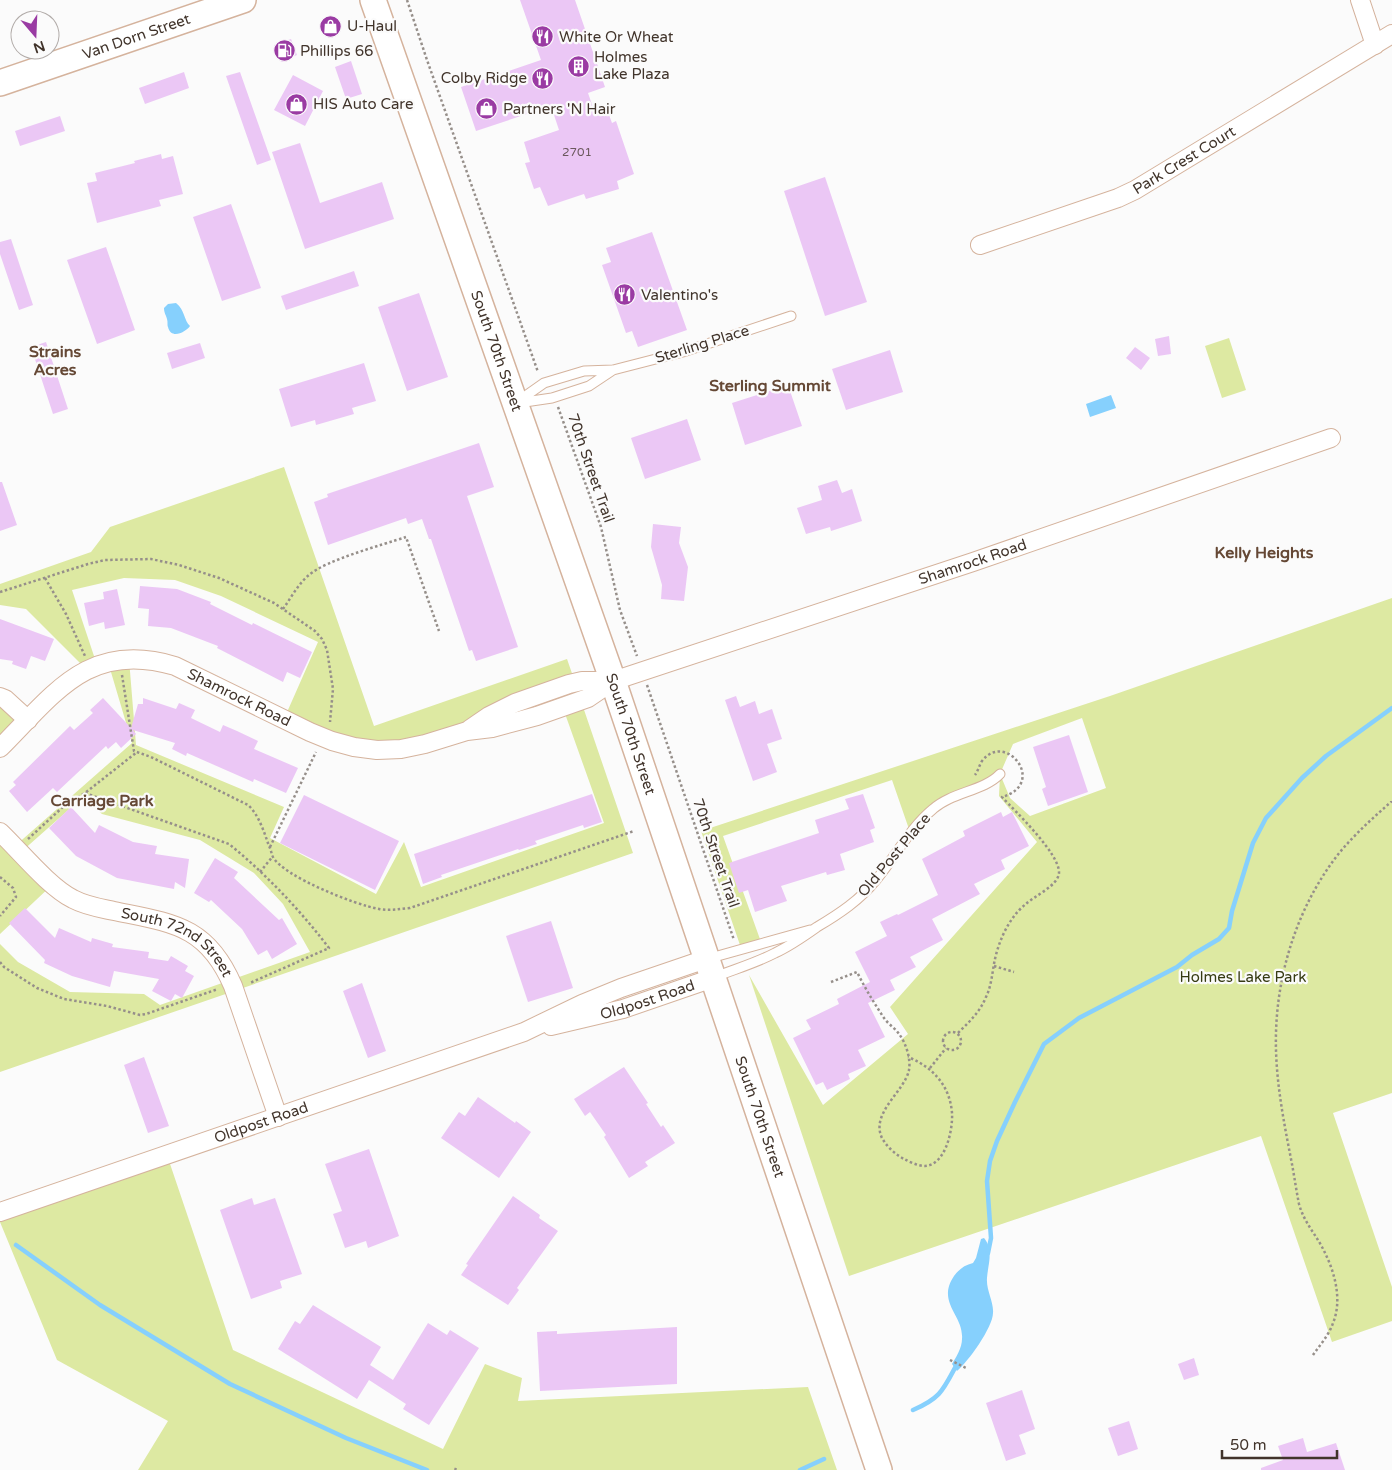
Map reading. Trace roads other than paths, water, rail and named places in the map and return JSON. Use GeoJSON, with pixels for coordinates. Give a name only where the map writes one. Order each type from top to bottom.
{"type":"FeatureCollection","features":[{"type":"Feature","properties":{"kind":"main road","name":"Van Dorn Street"},"geometry":{"type":"LineString","coordinates":[[0,83],[243,0]]}},
{"type":"Feature","properties":{"kind":"main road","name":"South 70th Street"},"geometry":{"type":"LineString","coordinates":[[373,0],[613,682],[878,1470]]}},
{"type":"Feature","properties":{"kind":"street"},"geometry":{"type":"LineString","coordinates":[[1360,0],[1375,45]]}},
{"type":"Feature","properties":{"kind":"street","name":"Park Crest Court"},"geometry":{"type":"LineString","coordinates":[[980,245],[1118,198],[1134,190],[1392,34]]}},
{"type":"Feature","properties":{"kind":"street","name":"Shamrock Road"},"geometry":{"type":"LineString","coordinates":[[0,748],[61,687],[76,676],[97,665],[120,659],[139,658],[175,666],[322,738],[354,747],[377,750],[401,749],[425,744],[467,731],[489,716],[515,703],[569,684],[582,681],[613,682],[983,558],[1331,438]]}},
{"type":"Feature","properties":{"kind":"street"},"geometry":{"type":"LineString","coordinates":[[0,697],[5,699],[28,720]]}},
{"type":"Feature","properties":{"kind":"street","name":"South 72nd Street"},"geometry":{"type":"LineString","coordinates":[[0,832],[58,889],[73,899],[90,906],[175,924],[193,933],[208,945],[227,971],[278,1117]]}},
{"type":"Feature","properties":{"kind":"street","name":"Oldpost Road"},"geometry":{"type":"LineString","coordinates":[[0,1212],[524,1032],[623,1009],[709,969]]}},
{"type":"Feature","properties":{"kind":"lane","name":"Sterling Place"},"geometry":{"type":"LineString","coordinates":[[515,404],[544,383],[584,371],[613,370],[698,348],[791,316]]}},
{"type":"Feature","properties":{"kind":"lane","name":"Sterling Place"},"geometry":{"type":"LineString","coordinates":[[515,404],[552,398],[589,386],[613,370]]}},
{"type":"Feature","properties":{"kind":"lane","name":"Old Post Place"},"geometry":{"type":"LineString","coordinates":[[709,969],[774,954],[792,945],[848,907],[877,880],[907,837],[936,806],[956,795],[988,783],[1000,774]]}},
{"type":"Feature","properties":{"kind":"lane","name":"Old Post Place"},"geometry":{"type":"LineString","coordinates":[[709,969],[737,949],[817,928]]}},
{"type":"Feature","properties":{"kind":"water"},"geometry":{"type":"Polygon","coordinates":[[[176,303],[190,326],[179,334],[170,331],[164,308],[168,304],[176,303]]]}},
{"type":"Feature","properties":{"kind":"water"},"geometry":{"type":"Polygon","coordinates":[[[1111,395],[1116,408],[1090,417],[1086,404],[1111,395]]]}},
{"type":"Feature","properties":{"kind":"water"},"geometry":{"type":"Polygon","coordinates":[[[984,1238],[990,1252],[987,1282],[993,1309],[992,1319],[979,1344],[957,1371],[952,1364],[961,1346],[962,1339],[959,1323],[949,1301],[949,1285],[958,1271],[973,1263],[981,1239],[984,1238]]]}},
{"type":"Feature","properties":{"kind":"waterway"},"geometry":{"type":"LineString","coordinates":[[988,1253],[991,1238],[987,1181],[990,1161],[997,1141],[1044,1044],[1079,1018],[1177,967],[1192,955],[1219,939],[1229,928],[1232,911],[1253,843],[1266,818],[1302,778],[1326,756],[1392,708]]}},
{"type":"Feature","properties":{"kind":"waterway"},"geometry":{"type":"LineString","coordinates":[[16,1245],[100,1305],[230,1384],[346,1438],[427,1470]]}},
{"type":"Feature","properties":{"kind":"waterway"},"geometry":{"type":"LineString","coordinates":[[913,1410],[936,1397],[957,1364]]}},
{"type":"Feature","properties":{"kind":"waterway"},"geometry":{"type":"LineString","coordinates":[[800,1470],[824,1459]]}},
{"type":"Feature","properties":{"kind":"place","name":"U-Haul"},"geometry":{"type":"Point","coordinates":[331,26]}},
{"type":"Feature","properties":{"kind":"place","name":"White Or Wheat"},"geometry":{"type":"Point","coordinates":[543,37]}},
{"type":"Feature","properties":{"kind":"place","name":"Phillips 66"},"geometry":{"type":"Point","coordinates":[284,51]}},
{"type":"Feature","properties":{"kind":"place","name":"Holmes Lake Plaza"},"geometry":{"type":"Point","coordinates":[578,66]}},
{"type":"Feature","properties":{"kind":"place","name":"Colby Ridge"},"geometry":{"type":"Point","coordinates":[543,78]}},
{"type":"Feature","properties":{"kind":"place","name":"HIS Auto Care"},"geometry":{"type":"Point","coordinates":[297,104]}},
{"type":"Feature","properties":{"kind":"place","name":"Partners 'N Hair"},"geometry":{"type":"Point","coordinates":[487,109]}},
{"type":"Feature","properties":{"kind":"place","name":"Valentino's"},"geometry":{"type":"Point","coordinates":[625,295]}},
{"type":"Feature","properties":{"kind":"district","name":"Strains Acres"},"geometry":{"type":"Point","coordinates":[55,360]}},
{"type":"Feature","properties":{"kind":"district","name":"Sterling Summit"},"geometry":{"type":"Point","coordinates":[770,385]}},
{"type":"Feature","properties":{"kind":"district","name":"Kelly Heights"},"geometry":{"type":"Point","coordinates":[1264,552]}},
{"type":"Feature","properties":{"kind":"district","name":"Carriage Park"},"geometry":{"type":"Point","coordinates":[102,800]}},
{"type":"Feature","properties":{"kind":"park label","name":"Holmes Lake Park"},"geometry":{"type":"Point","coordinates":[1243,977]}}]}
